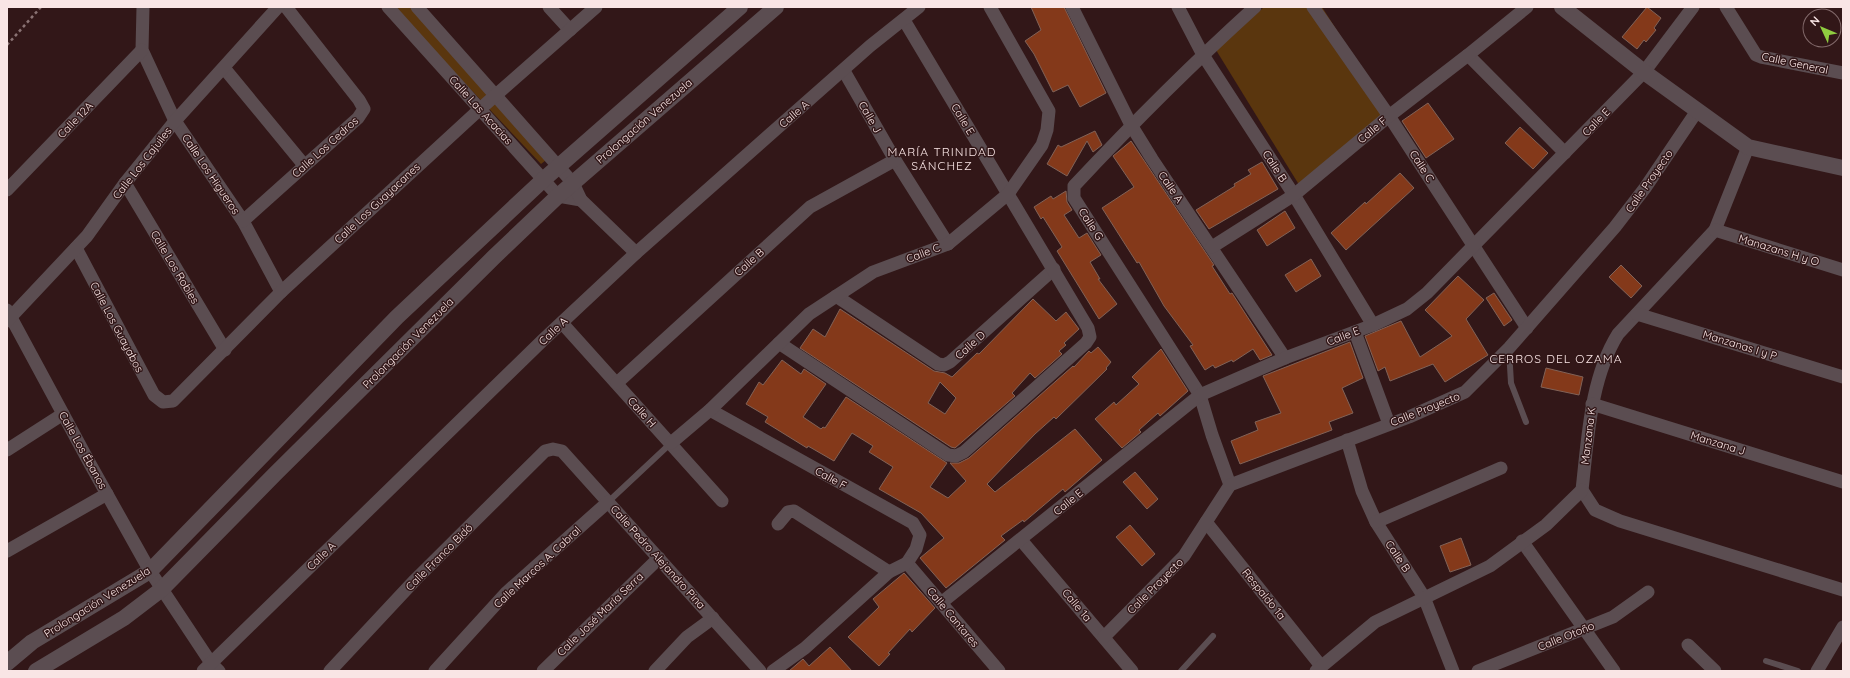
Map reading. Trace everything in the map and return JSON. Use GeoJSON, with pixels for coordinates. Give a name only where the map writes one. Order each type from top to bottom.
{"type":"FeatureCollection","features":[{"type":"Feature","properties":{"kind":"street","name":"Calle Los Higueros"},"geometry":{"type":"LineString","coordinates":[[144,7],[142,50],[175,121],[243,221],[281,292]]}},
{"type":"Feature","properties":{"kind":"street","name":"Calle Los Cajuiles"},"geometry":{"type":"LineString","coordinates":[[9,316],[87,236],[125,184],[175,121],[278,7]]}},
{"type":"Feature","properties":{"kind":"street","name":"Calle Los Cedros"},"geometry":{"type":"LineString","coordinates":[[243,221],[358,118],[364,109],[359,100],[286,7]]}},
{"type":"Feature","properties":{"kind":"street","name":"Calle Las Acacias"},"geometry":{"type":"LineString","coordinates":[[388,7],[558,196]]}},
{"type":"Feature","properties":{"kind":"street","name":"Calle Las Acacias"},"geometry":{"type":"LineString","coordinates":[[417,7],[573,183],[581,200],[636,253]]}},
{"type":"Feature","properties":{"kind":"street"},"geometry":{"type":"LineString","coordinates":[[549,7],[570,30]]}},
{"type":"Feature","properties":{"kind":"street","name":"Calle Los Guayacanes"},"geometry":{"type":"LineString","coordinates":[[163,402],[173,401],[281,292],[480,109],[596,7]]}},
{"type":"Feature","properties":{"kind":"street","name":"Prolongación Venezuela"},"geometry":{"type":"LineString","coordinates":[[7,663],[32,642],[150,571],[397,317],[558,166],[740,7]]}},
{"type":"Feature","properties":{"kind":"street","name":"Prolongación Venezuela"},"geometry":{"type":"LineString","coordinates":[[36,671],[124,618],[162,589],[494,257],[558,196],[776,7]]}},
{"type":"Feature","properties":{"kind":"street","name":"Calle A"},"geometry":{"type":"LineString","coordinates":[[211,668],[562,323],[636,253],[844,71],[870,46],[919,7]]}},
{"type":"Feature","properties":{"kind":"street","name":"Calle C"},"geometry":{"type":"LineString","coordinates":[[671,443],[710,410],[809,314],[873,272],[948,244],[1008,194],[1042,145],[1047,130],[1049,111],[990,7]]}},
{"type":"Feature","properties":{"kind":"street","name":"Calle A"},"geometry":{"type":"LineString","coordinates":[[1072,7],[1132,125],[1152,159],[1285,358]]}},
{"type":"Feature","properties":{"kind":"street","name":"Calle B"},"geometry":{"type":"LineString","coordinates":[[1178,7],[1203,55],[1294,195],[1373,325]]}},
{"type":"Feature","properties":{"kind":"street","name":"Calle G"},"geometry":{"type":"LineString","coordinates":[[1230,485],[1212,435],[1200,395],[1074,198],[1074,186],[1132,125],[1203,55],[1255,7]]}},
{"type":"Feature","properties":{"kind":"street","name":"Calle C"},"geometry":{"type":"LineString","coordinates":[[1313,7],[1389,116],[1527,328]]}},
{"type":"Feature","properties":{"kind":"street","name":"Calle F"},"geometry":{"type":"LineString","coordinates":[[1212,247],[1294,195],[1389,116],[1527,7]]}},
{"type":"Feature","properties":{"kind":"street"},"geometry":{"type":"LineString","coordinates":[[1562,7],[1644,72],[1748,147],[1843,168]]}},
{"type":"Feature","properties":{"kind":"street","name":"Calle E"},"geometry":{"type":"LineString","coordinates":[[941,603],[1200,395],[1285,358],[1373,325],[1407,309],[1427,293],[1644,72],[1693,7]]}},
{"type":"Feature","properties":{"kind":"street","name":"Calle General"},"geometry":{"type":"LineString","coordinates":[[1726,7],[1756,54],[1761,57],[1843,73]]}},
{"type":"Feature","properties":{"kind":"street","name":"Calle E"},"geometry":{"type":"LineString","coordinates":[[778,343],[948,455],[956,456],[970,447],[1086,344],[1090,337],[1088,328],[1054,269],[904,20]]}},
{"type":"Feature","properties":{"kind":"street","name":"Calle 12A"},"geometry":{"type":"LineString","coordinates":[[7,190],[142,50]]}},
{"type":"Feature","properties":{"kind":"street"},"geometry":{"type":"LineString","coordinates":[[1468,55],[1565,153]]}},
{"type":"Feature","properties":{"kind":"street"},"geometry":{"type":"LineString","coordinates":[[224,68],[304,165]]}},
{"type":"Feature","properties":{"kind":"street","name":"Calle J"},"geometry":{"type":"LineString","coordinates":[[844,71],[895,160],[948,244]]}},
{"type":"Feature","properties":{"kind":"street","name":"Calle Proyecto"},"geometry":{"type":"LineString","coordinates":[[1104,637],[1184,556],[1230,485],[1463,394],[1509,348],[1616,227],[1645,188],[1697,111]]}},
{"type":"Feature","properties":{"kind":"street","name":"Manzana K"},"geometry":{"type":"LineString","coordinates":[[1582,490],[1592,404],[1610,347],[1618,334],[1715,230],[1748,147]]}},
{"type":"Feature","properties":{"kind":"street","name":"Calle B"},"geometry":{"type":"LineString","coordinates":[[617,383],[810,207],[895,160]]}},
{"type":"Feature","properties":{"kind":"street","name":"Calle Los Robles"},"geometry":{"type":"LineString","coordinates":[[125,184],[225,350]]}},
{"type":"Feature","properties":{"kind":"street"},"geometry":{"type":"LineString","coordinates":[[558,196],[581,200]]}},
{"type":"Feature","properties":{"kind":"street","name":"Manazans H y O"},"geometry":{"type":"LineString","coordinates":[[1715,230],[1843,270]]}},
{"type":"Feature","properties":{"kind":"street","name":"Calle Los Guayabos"},"geometry":{"type":"LineString","coordinates":[[76,248],[154,395],[163,402]]}},
{"type":"Feature","properties":{"kind":"street","name":"Calle D"},"geometry":{"type":"LineString","coordinates":[[836,296],[938,364],[944,365],[950,362],[1054,269]]}},
{"type":"Feature","properties":{"kind":"street","name":"Manzanas I y P"},"geometry":{"type":"LineString","coordinates":[[1637,314],[1843,376]]}},
{"type":"Feature","properties":{"kind":"street","name":"Calle Los Ébanos"},"geometry":{"type":"LineString","coordinates":[[9,316],[150,571],[211,668]]}},
{"type":"Feature","properties":{"kind":"street","name":"Calle H"},"geometry":{"type":"LineString","coordinates":[[562,323],[671,443],[722,502]]}},
{"type":"Feature","properties":{"kind":"street"},"geometry":{"type":"LineString","coordinates":[[1355,332],[1389,424]]}},
{"type":"Feature","properties":{"kind":"street","name":"Manzana J"},"geometry":{"type":"LineString","coordinates":[[1592,404],[1843,482]]}},
{"type":"Feature","properties":{"kind":"street","name":"Calle F"},"geometry":{"type":"LineString","coordinates":[[710,410],[913,523],[920,535],[916,549],[907,563]]}},
{"type":"Feature","properties":{"kind":"street"},"geometry":{"type":"LineString","coordinates":[[7,450],[63,414]]}},
{"type":"Feature","properties":{"kind":"street","name":"Calle B"},"geometry":{"type":"LineString","coordinates":[[1347,440],[1358,480],[1376,522],[1424,597],[1453,671]]}},
{"type":"Feature","properties":{"kind":"street","name":"Calle Pedro Alejandro Pina"},"geometry":{"type":"LineString","coordinates":[[553,449],[562,451],[760,671]]}},
{"type":"Feature","properties":{"kind":"street","name":"Calle Franco Bidó"},"geometry":{"type":"LineString","coordinates":[[330,671],[415,580],[545,451],[553,449]]}},
{"type":"Feature","properties":{"kind":"street"},"geometry":{"type":"LineString","coordinates":[[1376,522],[1501,468]]}},
{"type":"Feature","properties":{"kind":"street"},"geometry":{"type":"LineString","coordinates":[[1318,669],[1375,622],[1490,566],[1522,541],[1546,525],[1582,490],[1595,510],[1620,521],[1843,590]]}},
{"type":"Feature","properties":{"kind":"street"},"geometry":{"type":"LineString","coordinates":[[7,551],[107,494]]}},
{"type":"Feature","properties":{"kind":"street","name":"Calle Marcos A. Cabral"},"geometry":{"type":"LineString","coordinates":[[435,671],[507,592],[608,502]]}},
{"type":"Feature","properties":{"kind":"street"},"geometry":{"type":"LineString","coordinates":[[778,524],[788,512],[794,511],[889,572]]}},
{"type":"Feature","properties":{"kind":"street","name":"Respaldo 1a"},"geometry":{"type":"LineString","coordinates":[[1206,522],[1318,669]]}},
{"type":"Feature","properties":{"kind":"street","name":"Calle 1a"},"geometry":{"type":"LineString","coordinates":[[1021,540],[1132,671]]}},
{"type":"Feature","properties":{"kind":"street"},"geometry":{"type":"LineString","coordinates":[[1522,541],[1614,671]]}},
{"type":"Feature","properties":{"kind":"street","name":"Calle José María Serra"},"geometry":{"type":"LineString","coordinates":[[543,671],[658,558]]}},
{"type":"Feature","properties":{"kind":"street"},"geometry":{"type":"LineString","coordinates":[[773,671],[805,648],[889,572],[907,563]]}},
{"type":"Feature","properties":{"kind":"street","name":"Calle Cantares"},"geometry":{"type":"LineString","coordinates":[[907,563],[999,671]]}},
{"type":"Feature","properties":{"kind":"street","name":"Calle Otoño"},"geometry":{"type":"LineString","coordinates":[[1478,671],[1613,617],[1648,592]]}},
{"type":"Feature","properties":{"kind":"street"},"geometry":{"type":"LineString","coordinates":[[655,671],[687,637],[713,618]]}},
{"type":"Feature","properties":{"kind":"street"},"geometry":{"type":"LineString","coordinates":[[1817,671],[1843,627]]}},
{"type":"Feature","properties":{"kind":"street"},"geometry":{"type":"LineString","coordinates":[[1688,644],[1715,671]]}},
{"type":"Feature","properties":{"kind":"lane"},"geometry":{"type":"LineString","coordinates":[[1509,348],[1511,383],[1526,422]]}},
{"type":"Feature","properties":{"kind":"lane"},"geometry":{"type":"LineString","coordinates":[[608,502],[671,443]]}},
{"type":"Feature","properties":{"kind":"lane"},"geometry":{"type":"LineString","coordinates":[[1181,671],[1213,636]]}},
{"type":"Feature","properties":{"kind":"lane"},"geometry":{"type":"LineString","coordinates":[[1766,660],[1798,671]]}},
{"type":"Feature","properties":{"kind":"path"},"geometry":{"type":"LineString","coordinates":[[7,45],[42,7]]}},
{"type":"Feature","properties":{"kind":"shaded area"},"geometry":{"type":"Polygon","coordinates":[[[393,7],[417,7],[554,154],[541,164],[393,7]]]}},
{"type":"Feature","properties":{"kind":"shaded area"},"geometry":{"type":"Polygon","coordinates":[[[1264,7],[1322,7],[1389,112],[1301,188],[1216,50],[1264,7]]]}},
{"type":"Feature","properties":{"kind":"building"},"geometry":{"type":"Polygon","coordinates":[[[1031,7],[1064,7],[1106,93],[1080,107],[1068,85],[1053,92],[1034,54],[1025,41],[1041,30],[1031,7]]]}},
{"type":"Feature","properties":{"kind":"building"},"geometry":{"type":"Polygon","coordinates":[[[1647,7],[1661,18],[1654,28],[1656,30],[1646,42],[1644,40],[1637,49],[1622,37],[1647,7]]]}},
{"type":"Feature","properties":{"kind":"building"},"geometry":{"type":"Polygon","coordinates":[[[1428,103],[1454,139],[1426,158],[1402,121],[1428,103]]]}},
{"type":"Feature","properties":{"kind":"building"},"geometry":{"type":"Polygon","coordinates":[[[1520,127],[1548,153],[1533,169],[1505,143],[1520,127]]]}},
{"type":"Feature","properties":{"kind":"building"},"geometry":{"type":"Polygon","coordinates":[[[1095,131],[1102,145],[1093,152],[1087,141],[1067,176],[1047,164],[1058,145],[1061,147],[1095,131]]]}},
{"type":"Feature","properties":{"kind":"building"},"geometry":{"type":"Polygon","coordinates":[[[1131,141],[1214,265],[1212,266],[1230,294],[1232,293],[1272,355],[1260,360],[1253,349],[1233,362],[1232,360],[1215,368],[1213,365],[1205,370],[1190,346],[1193,345],[1164,306],[1139,262],[1137,263],[1102,208],[1134,187],[1113,156],[1131,141]]]}},
{"type":"Feature","properties":{"kind":"building"},"geometry":{"type":"Polygon","coordinates":[[[1262,162],[1278,189],[1209,229],[1196,210],[1235,186],[1234,184],[1251,174],[1248,170],[1262,162]]]}},
{"type":"Feature","properties":{"kind":"building"},"geometry":{"type":"Polygon","coordinates":[[[1400,173],[1414,188],[1346,250],[1331,233],[1400,173]]]}},
{"type":"Feature","properties":{"kind":"building"},"geometry":{"type":"Polygon","coordinates":[[[1066,191],[1067,202],[1072,210],[1064,215],[1079,238],[1087,233],[1101,255],[1090,262],[1100,279],[1098,279],[1117,304],[1099,319],[1057,251],[1062,247],[1043,217],[1041,219],[1034,207],[1051,196],[1053,199],[1066,191]]]}},
{"type":"Feature","properties":{"kind":"building"},"geometry":{"type":"Polygon","coordinates":[[[1285,211],[1295,228],[1267,246],[1257,230],[1285,211]]]}},
{"type":"Feature","properties":{"kind":"building"},"geometry":{"type":"Polygon","coordinates":[[[1311,259],[1321,276],[1296,292],[1285,275],[1311,259]]]}},
{"type":"Feature","properties":{"kind":"building"},"geometry":{"type":"Polygon","coordinates":[[[1621,265],[1642,286],[1631,298],[1609,277],[1621,265]]]}},
{"type":"Feature","properties":{"kind":"building"},"geometry":{"type":"Polygon","coordinates":[[[1458,276],[1484,300],[1466,319],[1488,355],[1445,382],[1433,364],[1390,381],[1385,367],[1378,371],[1365,336],[1401,321],[1420,357],[1452,336],[1425,310],[1458,276]]]}},
{"type":"Feature","properties":{"kind":"building"},"geometry":{"type":"Polygon","coordinates":[[[1494,293],[1512,320],[1504,326],[1486,298],[1494,293]]]}},
{"type":"Feature","properties":{"kind":"building"},"geometry":{"type":"Polygon","coordinates":[[[1033,299],[1056,321],[1066,312],[1079,329],[1064,343],[1066,345],[1059,351],[1062,354],[1035,378],[1030,373],[1012,393],[1015,396],[955,448],[951,447],[800,348],[813,329],[825,337],[840,309],[934,371],[945,373],[952,377],[977,353],[979,354],[1033,299]],[[940,382],[928,403],[945,414],[956,398],[940,382]]]}},
{"type":"Feature","properties":{"kind":"building"},"geometry":{"type":"Polygon","coordinates":[[[1350,342],[1363,378],[1342,388],[1353,413],[1329,422],[1332,430],[1240,464],[1231,441],[1258,430],[1255,422],[1281,413],[1263,376],[1350,342]]]}},
{"type":"Feature","properties":{"kind":"building"},"geometry":{"type":"Polygon","coordinates":[[[1098,347],[1111,362],[1106,368],[1107,369],[1056,419],[1054,417],[1035,434],[987,484],[995,492],[1075,429],[1102,460],[1065,492],[1063,489],[1024,522],[1023,520],[1001,536],[1005,540],[946,588],[920,558],[944,538],[921,513],[879,489],[893,467],[869,452],[873,446],[852,433],[834,461],[808,446],[807,448],[765,422],[768,417],[746,404],[759,382],[763,385],[782,360],[801,374],[804,369],[826,384],[803,417],[821,429],[823,427],[825,428],[846,397],[947,463],[930,487],[948,498],[966,481],[950,463],[959,463],[969,458],[1073,366],[1074,367],[1089,351],[1091,353],[1098,347]]]}},
{"type":"Feature","properties":{"kind":"building"},"geometry":{"type":"Polygon","coordinates":[[[1161,349],[1188,391],[1160,416],[1158,413],[1139,430],[1141,432],[1122,448],[1095,419],[1114,402],[1116,405],[1139,384],[1132,377],[1161,349]]]}},
{"type":"Feature","properties":{"kind":"building"},"geometry":{"type":"Polygon","coordinates":[[[1546,368],[1583,377],[1579,395],[1541,387],[1546,368]]]}},
{"type":"Feature","properties":{"kind":"building"},"geometry":{"type":"Polygon","coordinates":[[[1135,472],[1158,499],[1147,509],[1123,482],[1135,472]]]}},
{"type":"Feature","properties":{"kind":"building"},"geometry":{"type":"Polygon","coordinates":[[[1130,525],[1155,554],[1142,566],[1116,537],[1130,525]]]}},
{"type":"Feature","properties":{"kind":"building"},"geometry":{"type":"Polygon","coordinates":[[[1461,538],[1471,565],[1450,572],[1440,546],[1461,538]]]}},
{"type":"Feature","properties":{"kind":"building"},"geometry":{"type":"Polygon","coordinates":[[[904,573],[935,608],[912,632],[910,629],[888,653],[890,654],[879,666],[848,637],[879,607],[873,599],[904,573]]]}},
{"type":"Feature","properties":{"kind":"building"},"geometry":{"type":"Polygon","coordinates":[[[830,647],[852,671],[789,671],[803,659],[809,666],[830,647]]]}},
{"type":"Feature","properties":{"kind":"district","name":"MARÍA TRINIDAD SÁNCHEZ"},"geometry":{"type":"Point","coordinates":[942,158]}},
{"type":"Feature","properties":{"kind":"district","name":"CERROS DEL OZAMA"},"geometry":{"type":"Point","coordinates":[1556,358]}}]}
